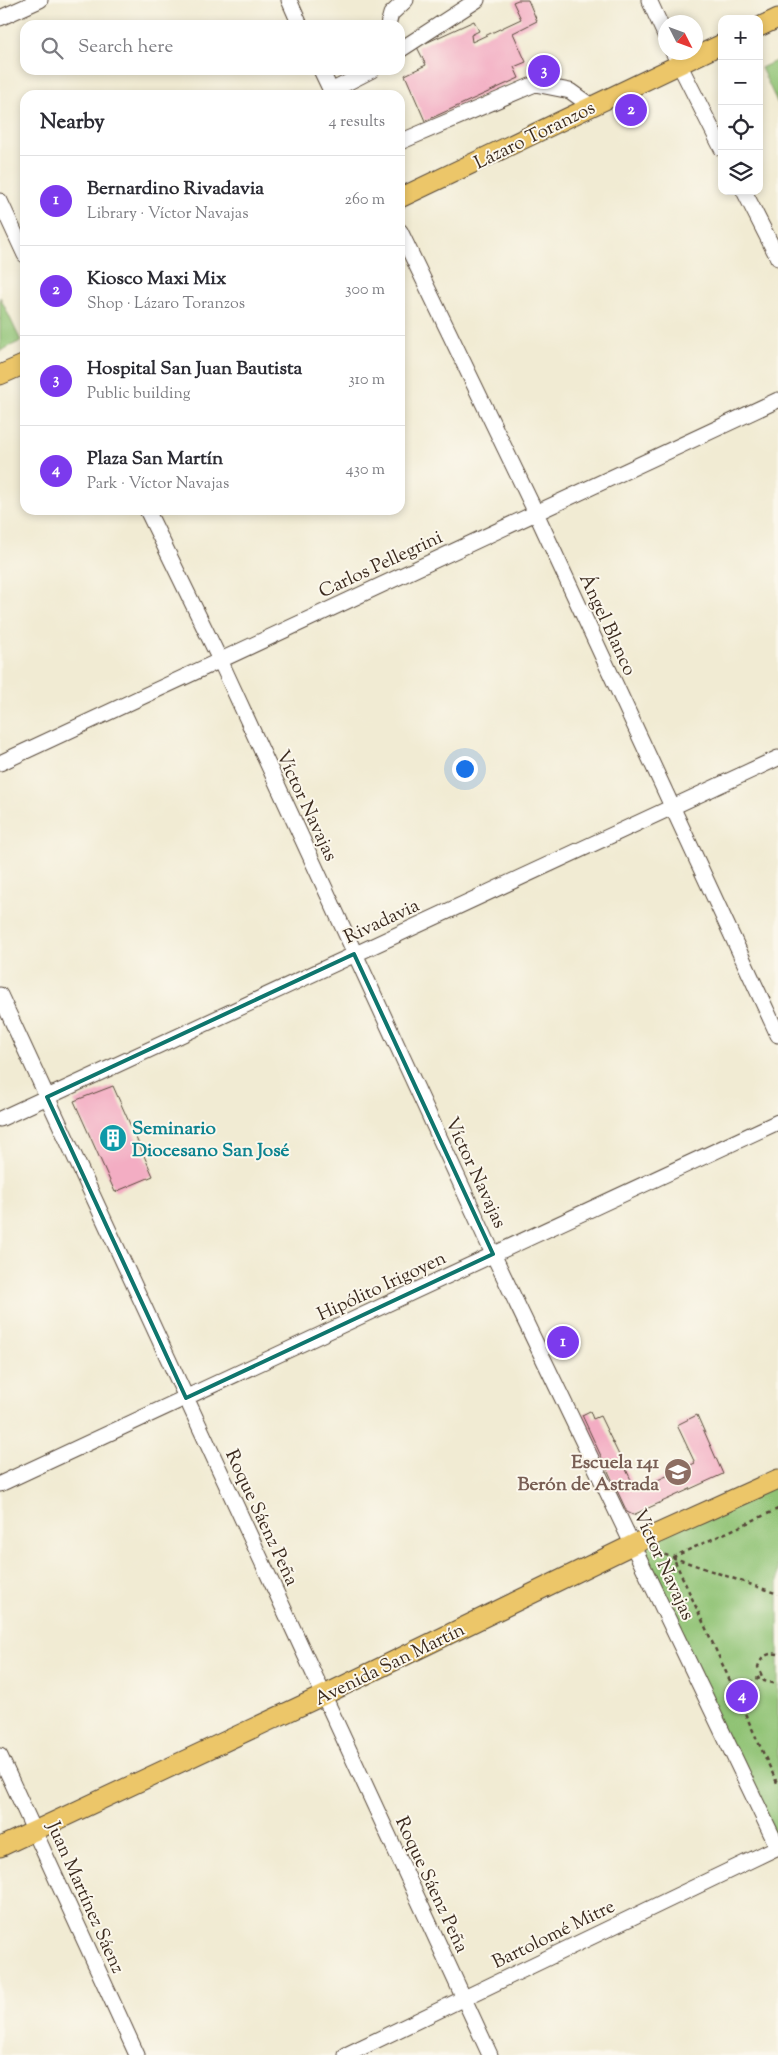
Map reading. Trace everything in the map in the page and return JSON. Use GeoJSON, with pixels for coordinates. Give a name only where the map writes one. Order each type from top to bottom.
{"type":"FeatureCollection","features":[{"type":"Feature","properties":{"kind":"main road"},"geometry":{"type":"LineString","coordinates":[[763,25],[778,18]]}},
{"type":"Feature","properties":{"kind":"main road","name":"Lázaro Toranzos"},"geometry":{"type":"LineString","coordinates":[[703,50],[718,45]]}},
{"type":"Feature","properties":{"kind":"main road","name":"Lázaro Toranzos"},"geometry":{"type":"LineString","coordinates":[[405,196],[591,106],[672,60]]}},
{"type":"Feature","properties":{"kind":"main road"},"geometry":{"type":"LineString","coordinates":[[0,375],[20,366]]}},
{"type":"Feature","properties":{"kind":"main road","name":"Avenida San Martín"},"geometry":{"type":"LineString","coordinates":[[0,1847],[36,1832],[324,1695],[634,1544],[778,1479]]}},
{"type":"Feature","properties":{"kind":"street"},"geometry":{"type":"LineString","coordinates":[[0,18],[40,0]]}},
{"type":"Feature","properties":{"kind":"street"},"geometry":{"type":"LineString","coordinates":[[289,0],[298,20]]}},
{"type":"Feature","properties":{"kind":"street"},"geometry":{"type":"LineString","coordinates":[[389,20],[391,14],[406,0]]}},
{"type":"Feature","properties":{"kind":"street"},"geometry":{"type":"LineString","coordinates":[[405,47],[477,0]]}},
{"type":"Feature","properties":{"kind":"street"},"geometry":{"type":"LineString","coordinates":[[649,0],[658,19]]}},
{"type":"Feature","properties":{"kind":"street"},"geometry":{"type":"LineString","coordinates":[[677,60],[718,141]]}},
{"type":"Feature","properties":{"kind":"street"},"geometry":{"type":"LineString","coordinates":[[323,75],[331,90]]}},
{"type":"Feature","properties":{"kind":"street"},"geometry":{"type":"LineString","coordinates":[[337,90],[362,75]]}},
{"type":"Feature","properties":{"kind":"street"},"geometry":{"type":"LineString","coordinates":[[405,140],[536,84],[570,91],[591,106]]}},
{"type":"Feature","properties":{"kind":"street"},"geometry":{"type":"LineString","coordinates":[[746,195],[778,258]]}},
{"type":"Feature","properties":{"kind":"street"},"geometry":{"type":"LineString","coordinates":[[0,201],[20,244]]}},
{"type":"Feature","properties":{"kind":"street","name":"Ángel Blanco"},"geometry":{"type":"LineString","coordinates":[[405,241],[536,513],[778,1035]]}},
{"type":"Feature","properties":{"kind":"street","name":"Carlos Pellegrini"},"geometry":{"type":"LineString","coordinates":[[0,763],[778,400]]}},
{"type":"Feature","properties":{"kind":"street","name":"Víctor Navajas"},"geometry":{"type":"LineString","coordinates":[[149,515],[220,660],[494,1254],[778,1848]]}},
{"type":"Feature","properties":{"kind":"street","name":"Rivadavia"},"geometry":{"type":"LineString","coordinates":[[0,1119],[778,758]]}},
{"type":"Feature","properties":{"kind":"street","name":"Roque Sáenz Peña"},"geometry":{"type":"LineString","coordinates":[[0,995],[490,2055]]}},
{"type":"Feature","properties":{"kind":"street","name":"Hipólito Irigoyen"},"geometry":{"type":"LineString","coordinates":[[0,1484],[778,1122]]}},
{"type":"Feature","properties":{"kind":"street","name":"Juan Martínez Sáenz"},"geometry":{"type":"LineString","coordinates":[[0,1756],[137,2055]]}},
{"type":"Feature","properties":{"kind":"street","name":"Bartolomé Mitre"},"geometry":{"type":"LineString","coordinates":[[346,2055],[778,1848]]}},
{"type":"Feature","properties":{"kind":"path"},"geometry":{"type":"LineString","coordinates":[[673,1557],[778,1509]]}},
{"type":"Feature","properties":{"kind":"path"},"geometry":{"type":"LineString","coordinates":[[634,1544],[778,1594]]}},
{"type":"Feature","properties":{"kind":"path"},"geometry":{"type":"LineString","coordinates":[[673,1557],[778,1785]]}},
{"type":"Feature","properties":{"kind":"path"},"geometry":{"type":"LineString","coordinates":[[778,1654],[772,1653],[763,1658],[758,1667],[760,1677],[768,1684],[778,1684]]}},
{"type":"Feature","properties":{"kind":"path"},"geometry":{"type":"LineString","coordinates":[[734,1690],[760,1677]]}},
{"type":"Feature","properties":{"kind":"highlighted area"},"geometry":{"type":"Polygon","coordinates":[[[354,954],[493,1254],[186,1398],[47,1097],[354,954]]]}},
{"type":"Feature","properties":{"kind":"green space"},"geometry":{"type":"Polygon","coordinates":[[[778,60],[778,104],[763,72],[763,67],[778,60]]]}},
{"type":"Feature","properties":{"kind":"green space"},"geometry":{"type":"Polygon","coordinates":[[[0,297],[20,341],[0,351],[0,297]]]}},
{"type":"Feature","properties":{"kind":"green space"},"geometry":{"type":"Polygon","coordinates":[[[778,1479],[778,1848],[634,1544],[778,1479]]]}},
{"type":"Feature","properties":{"kind":"building"},"geometry":{"type":"Polygon","coordinates":[[[528,0],[537,21],[513,33],[526,62],[514,67],[519,78],[425,121],[405,75],[426,65],[417,47],[474,21],[479,31],[471,35],[472,42],[521,19],[513,2],[528,0]]]}},
{"type":"Feature","properties":{"kind":"building","name":"Seminario Diocesano San José"},"geometry":{"type":"Polygon","coordinates":[[[113,1086],[153,1176],[115,1192],[74,1101],[113,1086]]]}},
{"type":"Feature","properties":{"kind":"building"},"geometry":{"type":"Polygon","coordinates":[[[590,1411],[593,1419],[600,1416],[636,1490],[695,1463],[677,1425],[697,1415],[723,1474],[633,1515],[627,1512],[582,1415],[590,1411]]]}},
{"type":"Feature","properties":{"kind":"place","name":"Hospital San Juan Bautista"},"geometry":{"type":"Point","coordinates":[544,71]}},
{"type":"Feature","properties":{"kind":"place","name":"Kiosco Maxi Mix"},"geometry":{"type":"Point","coordinates":[631,110]}},
{"type":"Feature","properties":{"kind":"place","name":"Seminario Diocesano San José"},"geometry":{"type":"Point","coordinates":[113,1138]}},
{"type":"Feature","properties":{"kind":"place","name":"Bernardino Rivadavia"},"geometry":{"type":"Point","coordinates":[563,1342]}},
{"type":"Feature","properties":{"kind":"place","name":"Escuela 141 Berón de Astrada"},"geometry":{"type":"Point","coordinates":[678,1472]}},
{"type":"Feature","properties":{"kind":"place","name":"Plaza San Martín"},"geometry":{"type":"Point","coordinates":[742,1696]}}]}
